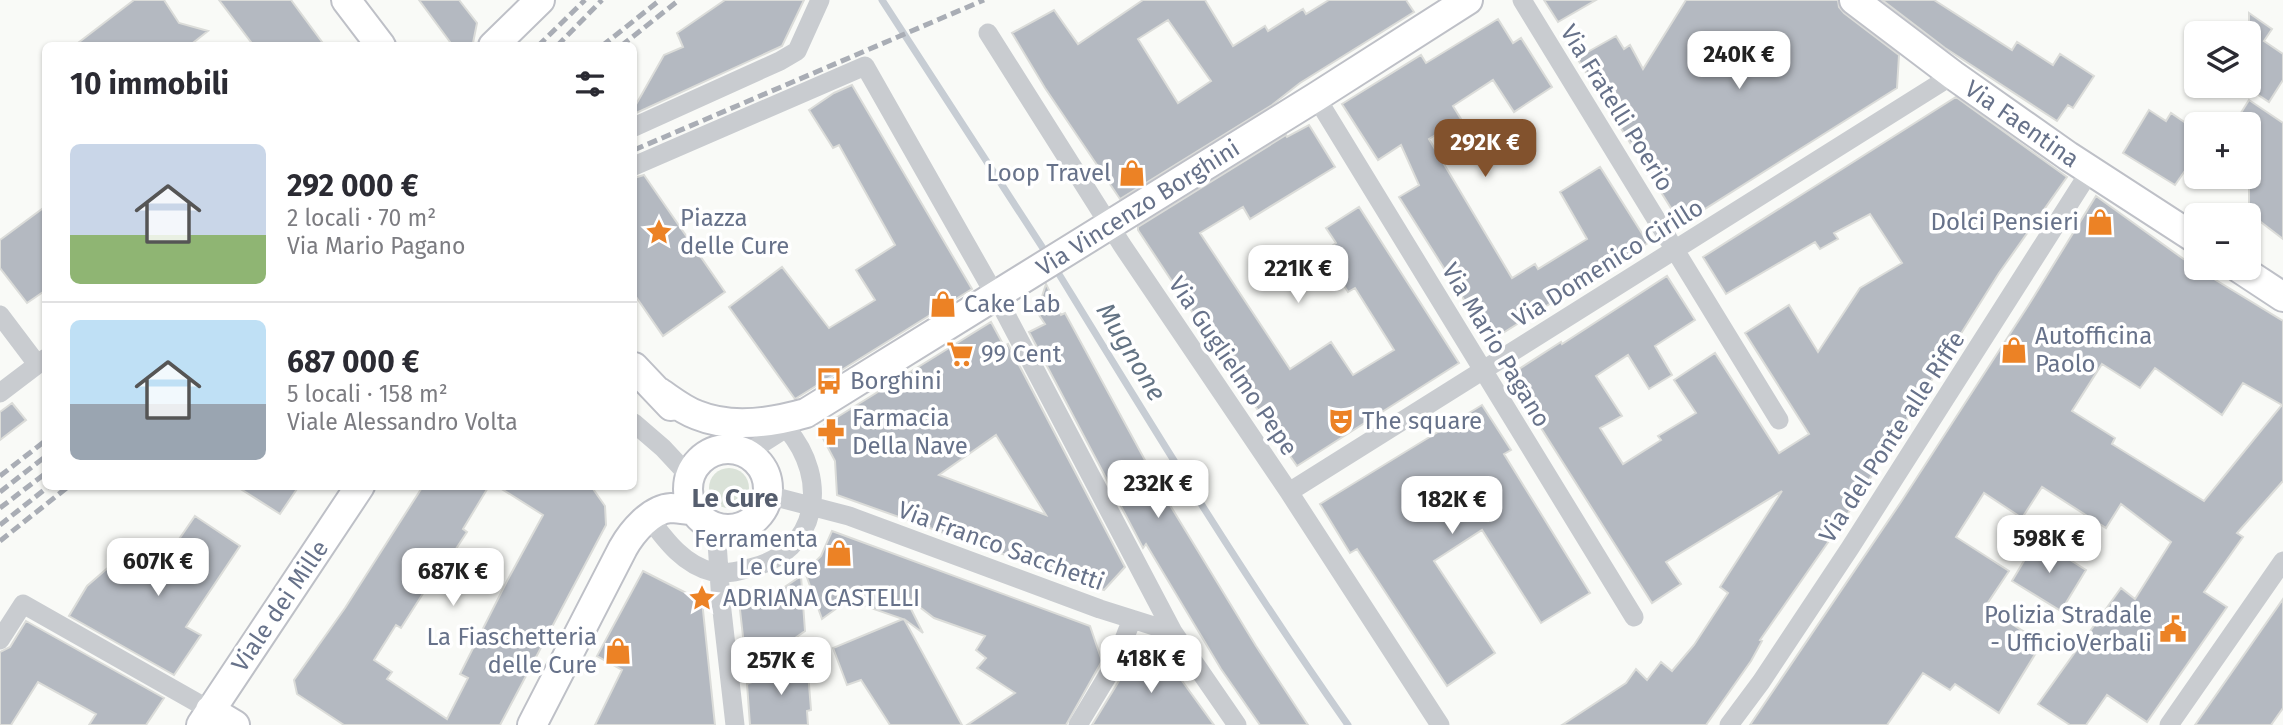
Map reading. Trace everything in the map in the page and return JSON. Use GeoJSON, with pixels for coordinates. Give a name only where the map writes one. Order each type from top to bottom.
{"type":"FeatureCollection","features":[{"type":"Feature","properties":{"kind":"street"},"geometry":{"type":"LineString","coordinates":[[346,0],[378,42]]}},
{"type":"Feature","properties":{"kind":"street"},"geometry":{"type":"LineString","coordinates":[[497,42],[540,0]]}},
{"type":"Feature","properties":{"kind":"street"},"geometry":{"type":"LineString","coordinates":[[637,126],[797,51],[820,0]]}},
{"type":"Feature","properties":{"kind":"street","name":"Via Vincenzo Borghini"},"geometry":{"type":"LineString","coordinates":[[796,421],[1468,0]]}},
{"type":"Feature","properties":{"kind":"street","name":"Via Fratelli Poerio"},"geometry":{"type":"LineString","coordinates":[[1522,0],[1779,420]]}},
{"type":"Feature","properties":{"kind":"street","name":"Via Faentina"},"geometry":{"type":"LineString","coordinates":[[1854,0],[1953,75],[2090,171],[2184,231]]}},
{"type":"Feature","properties":{"kind":"street","name":"Via Guglielmo Pepe"},"geometry":{"type":"LineString","coordinates":[[988,33],[1109,224],[1289,492],[1440,725]]}},
{"type":"Feature","properties":{"kind":"street"},"geometry":{"type":"LineString","coordinates":[[637,165],[865,66],[996,295],[1173,632],[1237,725]]}},
{"type":"Feature","properties":{"kind":"street","name":"Via Domenico Cirillo"},"geometry":{"type":"LineString","coordinates":[[1289,492],[1953,75]]}},
{"type":"Feature","properties":{"kind":"street","name":"Via Mario Pagano"},"geometry":{"type":"LineString","coordinates":[[1316,97],[1634,617]]}},
{"type":"Feature","properties":{"kind":"street","name":"Via del Ponte alle Riffe"},"geometry":{"type":"LineString","coordinates":[[1728,725],[1850,548],[2090,171]]}},
{"type":"Feature","properties":{"kind":"street"},"geometry":{"type":"LineString","coordinates":[[2257,280],[2283,297]]}},
{"type":"Feature","properties":{"kind":"street"},"geometry":{"type":"LineString","coordinates":[[0,315],[41,361],[0,393]]}},
{"type":"Feature","properties":{"kind":"street"},"geometry":{"type":"LineString","coordinates":[[637,370],[714,452]]}},
{"type":"Feature","properties":{"kind":"street"},"geometry":{"type":"LineString","coordinates":[[659,392],[695,414],[723,421],[796,421]]}},
{"type":"Feature","properties":{"kind":"street"},"geometry":{"type":"LineString","coordinates":[[747,453],[796,421]]}},
{"type":"Feature","properties":{"kind":"street"},"geometry":{"type":"LineString","coordinates":[[642,525],[662,536],[681,556],[705,570],[719,573],[762,565],[778,558],[800,535],[813,506],[813,482],[799,445],[796,421]]}},
{"type":"Feature","properties":{"kind":"street"},"geometry":{"type":"LineString","coordinates":[[637,426],[690,477]]}},
{"type":"Feature","properties":{"kind":"street"},"geometry":{"type":"LineString","coordinates":[[531,725],[623,548],[642,525],[664,510],[672,508],[705,519],[737,528],[751,523],[759,515],[768,495],[764,470],[747,453],[731,449],[714,452],[699,462],[690,477],[688,493],[705,519],[719,573],[735,725]]}},
{"type":"Feature","properties":{"kind":"street","name":"Viale dei Mille"},"geometry":{"type":"LineString","coordinates":[[206,718],[357,490]]}},
{"type":"Feature","properties":{"kind":"street"},"geometry":{"type":"LineString","coordinates":[[768,495],[813,506]]}},
{"type":"Feature","properties":{"kind":"street","name":"Via Franco Sacchetti"},"geometry":{"type":"LineString","coordinates":[[813,506],[849,516],[1100,609],[1173,632]]}},
{"type":"Feature","properties":{"kind":"street"},"geometry":{"type":"LineString","coordinates":[[2169,725],[2283,561]]}},
{"type":"Feature","properties":{"kind":"street"},"geometry":{"type":"LineString","coordinates":[[0,640],[23,604],[206,718],[235,725]]}},
{"type":"Feature","properties":{"kind":"street"},"geometry":{"type":"LineString","coordinates":[[1078,725],[1114,665],[1132,619]]}},
{"type":"Feature","properties":{"kind":"shaded area"},"geometry":{"type":"Polygon","coordinates":[[[729,468],[737,469],[743,474],[748,480],[748,496],[743,502],[737,507],[729,508],[721,507],[715,502],[710,496],[709,488],[710,480],[715,474],[721,469],[729,468]]]}},
{"type":"Feature","properties":{"kind":"building"},"geometry":{"type":"Polygon","coordinates":[[[134,0],[164,0],[179,23],[208,31],[194,42],[79,42],[134,0]]]}},
{"type":"Feature","properties":{"kind":"building"},"geometry":{"type":"Polygon","coordinates":[[[219,0],[291,0],[322,42],[251,42],[219,0]]]}},
{"type":"Feature","properties":{"kind":"building"},"geometry":{"type":"Polygon","coordinates":[[[419,0],[459,0],[477,23],[473,42],[450,42],[419,0]]]}},
{"type":"Feature","properties":{"kind":"building"},"geometry":{"type":"Polygon","coordinates":[[[725,0],[804,0],[782,46],[637,113],[637,103],[664,55],[683,47],[677,33],[725,0]]]}},
{"type":"Feature","properties":{"kind":"building"},"geometry":{"type":"Polygon","coordinates":[[[1143,0],[1205,0],[1233,46],[1265,26],[1268,31],[1303,9],[1306,14],[1329,0],[1406,0],[1414,12],[1300,83],[1272,105],[1120,199],[1045,88],[1012,33],[1054,10],[1078,44],[1143,0]],[[1168,20],[1138,39],[1178,103],[1211,81],[1168,20]]]}},
{"type":"Feature","properties":{"kind":"building"},"geometry":{"type":"Polygon","coordinates":[[[1544,0],[1596,0],[1558,22],[1544,0]]]}},
{"type":"Feature","properties":{"kind":"building"},"geometry":{"type":"Polygon","coordinates":[[[1686,0],[1838,0],[1844,13],[1899,55],[1897,88],[1681,224],[1577,58],[1616,36],[1624,49],[1630,45],[1643,69],[1686,0]]]}},
{"type":"Feature","properties":{"kind":"building"},"geometry":{"type":"Polygon","coordinates":[[[1882,0],[1934,0],[2012,50],[2017,42],[2053,65],[2060,54],[2094,76],[2073,108],[2068,105],[2057,121],[1945,48],[1882,0]]]}},
{"type":"Feature","properties":{"kind":"building"},"geometry":{"type":"Polygon","coordinates":[[[2249,13],[2260,21],[2249,21],[2249,13]]]}},
{"type":"Feature","properties":{"kind":"building"},"geometry":{"type":"Polygon","coordinates":[[[1498,19],[1513,43],[1521,38],[1552,87],[1514,112],[1493,80],[1453,106],[1461,119],[1429,139],[1512,278],[1535,264],[1538,269],[1587,239],[1560,192],[1600,167],[1648,243],[1490,341],[1399,197],[1419,185],[1401,145],[1378,160],[1342,104],[1421,55],[1426,63],[1498,19]]]}},
{"type":"Feature","properties":{"kind":"building"},"geometry":{"type":"Polygon","coordinates":[[[2261,21],[2272,29],[2264,41],[2283,54],[2283,80],[2269,102],[2261,97],[2261,21]]]}},
{"type":"Feature","properties":{"kind":"building"},"geometry":{"type":"Polygon","coordinates":[[[852,85],[972,289],[795,399],[729,307],[782,267],[829,328],[875,300],[856,270],[895,245],[839,145],[833,148],[809,110],[834,93],[852,85]]]}},
{"type":"Feature","properties":{"kind":"building"},"geometry":{"type":"Polygon","coordinates":[[[1956,97],[2067,177],[1999,273],[1847,515],[1760,640],[1762,641],[1751,661],[1706,725],[1562,725],[1626,683],[1636,669],[1647,680],[1661,662],[1672,671],[1694,645],[1728,593],[1720,587],[1782,491],[1666,562],[1681,584],[1652,603],[1508,376],[1667,276],[1695,320],[1655,346],[1672,375],[1649,389],[1628,355],[1596,376],[1622,416],[1600,428],[1623,464],[1661,440],[1658,436],[1696,413],[1674,380],[1715,353],[1779,453],[1809,434],[1745,333],[1789,305],[1818,352],[1860,288],[1902,263],[1870,214],[1834,233],[1838,239],[1820,249],[1815,242],[1726,294],[1703,257],[1956,97]]]}},
{"type":"Feature","properties":{"kind":"building"},"geometry":{"type":"Polygon","coordinates":[[[2249,100],[2283,123],[2283,239],[2261,222],[2261,203],[2249,203],[2249,189],[2261,189],[2261,112],[2242,112],[2249,100]]]}},
{"type":"Feature","properties":{"kind":"building"},"geometry":{"type":"Polygon","coordinates":[[[2149,110],[2166,121],[2171,113],[2184,122],[2184,172],[2175,185],[2123,153],[2149,110]]]}},
{"type":"Feature","properties":{"kind":"building"},"geometry":{"type":"Polygon","coordinates":[[[1309,125],[1335,167],[1250,219],[1243,207],[1200,233],[1290,369],[1331,342],[1353,375],[1394,350],[1355,288],[1348,292],[1323,252],[1336,243],[1326,228],[1359,207],[1459,363],[1297,466],[1138,227],[1286,135],[1287,137],[1309,125]]]}},
{"type":"Feature","properties":{"kind":"building"},"geometry":{"type":"Polygon","coordinates":[[[644,175],[725,292],[663,336],[637,298],[637,177],[644,175]]]}},
{"type":"Feature","properties":{"kind":"building"},"geometry":{"type":"Polygon","coordinates":[[[2096,196],[2184,259],[2184,280],[2216,280],[2283,321],[2283,481],[2237,533],[2243,537],[2204,592],[2227,607],[2147,722],[2107,695],[2086,725],[2070,725],[2038,704],[2121,588],[2135,599],[2171,542],[2121,504],[2106,528],[2042,487],[2022,518],[1984,493],[1956,537],[2009,571],[1985,607],[2042,643],[1999,713],[1955,684],[1950,690],[1923,673],[1887,725],[1750,725],[1901,502],[2096,196]],[[2102,364],[2072,411],[2115,438],[2112,444],[2204,501],[2282,405],[2243,383],[2222,415],[2155,368],[2140,388],[2102,364]]]}},
{"type":"Feature","properties":{"kind":"building"},"geometry":{"type":"Polygon","coordinates":[[[42,209],[42,293],[27,303],[0,268],[0,240],[42,209]]]}},
{"type":"Feature","properties":{"kind":"building"},"geometry":{"type":"Polygon","coordinates":[[[1046,284],[1061,315],[1065,313],[1165,497],[1308,725],[1260,725],[1221,669],[1146,544],[1143,548],[1029,332],[1045,324],[1037,312],[1046,284]]]}},
{"type":"Feature","properties":{"kind":"building"},"geometry":{"type":"Polygon","coordinates":[[[991,322],[1004,346],[1008,344],[1125,567],[1104,590],[837,495],[835,461],[818,429],[991,322]],[[996,435],[939,475],[1046,515],[996,435]]]}},
{"type":"Feature","properties":{"kind":"building"},"geometry":{"type":"Polygon","coordinates":[[[12,403],[26,420],[0,440],[0,412],[12,403]]]}},
{"type":"Feature","properties":{"kind":"building"},"geometry":{"type":"Polygon","coordinates":[[[1482,405],[1511,450],[1504,454],[1590,593],[1541,623],[1482,530],[1434,561],[1495,653],[1447,686],[1357,549],[1350,553],[1320,504],[1482,405]]]}},
{"type":"Feature","properties":{"kind":"building"},"geometry":{"type":"Polygon","coordinates":[[[242,490],[296,490],[280,514],[242,490]]]}},
{"type":"Feature","properties":{"kind":"building"},"geometry":{"type":"Polygon","coordinates":[[[420,490],[487,490],[463,529],[467,532],[450,558],[447,556],[401,628],[396,625],[374,660],[392,672],[387,679],[447,719],[468,678],[460,674],[543,515],[503,490],[594,490],[605,506],[606,525],[500,725],[344,725],[297,694],[294,680],[345,608],[420,490]]]}},
{"type":"Feature","properties":{"kind":"building"},"geometry":{"type":"Polygon","coordinates":[[[195,516],[240,546],[186,627],[201,635],[174,675],[69,616],[87,586],[118,559],[153,577],[195,516]]]}},
{"type":"Feature","properties":{"kind":"building"},"geometry":{"type":"Polygon","coordinates":[[[832,531],[1090,626],[1102,661],[1066,725],[967,725],[1015,693],[977,668],[986,658],[976,650],[985,636],[934,618],[904,595],[923,633],[904,619],[962,725],[890,725],[861,680],[847,685],[833,648],[903,619],[848,600],[822,619],[805,572],[821,556],[832,531]]]}},
{"type":"Feature","properties":{"kind":"building"},"geometry":{"type":"Polygon","coordinates":[[[2037,539],[2086,570],[2061,611],[2012,581],[2037,539]]]}},
{"type":"Feature","properties":{"kind":"building"},"geometry":{"type":"Polygon","coordinates":[[[643,571],[702,601],[715,725],[595,725],[622,670],[597,656],[643,571]]]}},
{"type":"Feature","properties":{"kind":"building"},"geometry":{"type":"Polygon","coordinates":[[[801,576],[805,631],[747,672],[739,601],[774,594],[801,576]]]}},
{"type":"Feature","properties":{"kind":"building"},"geometry":{"type":"Polygon","coordinates":[[[2283,599],[2283,708],[2271,725],[2195,725],[2283,599]]]}},
{"type":"Feature","properties":{"kind":"building"},"geometry":{"type":"Polygon","coordinates":[[[26,621],[164,698],[146,725],[89,725],[96,714],[38,682],[11,725],[0,725],[0,652],[10,647],[26,621]]]}},
{"type":"Feature","properties":{"kind":"building"},"geometry":{"type":"Polygon","coordinates":[[[1141,641],[1159,649],[1214,725],[1092,725],[1125,671],[1135,644],[1141,641]]]}},
{"type":"Feature","properties":{"kind":"building"},"geometry":{"type":"Polygon","coordinates":[[[807,659],[811,710],[807,711],[808,725],[750,725],[747,684],[807,659]]]}},
{"type":"Feature","properties":{"kind":"waterway","name":"Mugnone"},"geometry":{"type":"LineString","coordinates":[[882,0],[1048,256]]}},
{"type":"Feature","properties":{"kind":"waterway","name":"Mugnone"},"geometry":{"type":"LineString","coordinates":[[1054,266],[1234,555],[1348,725]]}},
{"type":"Feature","properties":{"kind":"railway"},"geometry":{"type":"LineString","coordinates":[[542,42],[585,0]]}},
{"type":"Feature","properties":{"kind":"railway"},"geometry":{"type":"LineString","coordinates":[[561,42],[602,0]]}},
{"type":"Feature","properties":{"kind":"railway"},"geometry":{"type":"LineString","coordinates":[[607,42],[660,0]]}},
{"type":"Feature","properties":{"kind":"railway"},"geometry":{"type":"LineString","coordinates":[[626,42],[679,0]]}},
{"type":"Feature","properties":{"kind":"railway"},"geometry":{"type":"LineString","coordinates":[[637,149],[984,0]]}},
{"type":"Feature","properties":{"kind":"railway"},"geometry":{"type":"LineString","coordinates":[[0,476],[42,443]]}},
{"type":"Feature","properties":{"kind":"railway"},"geometry":{"type":"LineString","coordinates":[[0,492],[42,459]]}},
{"type":"Feature","properties":{"kind":"railway"},"geometry":{"type":"LineString","coordinates":[[0,508],[42,476]]}},
{"type":"Feature","properties":{"kind":"railway"},"geometry":{"type":"LineString","coordinates":[[0,525],[44,490]]}},
{"type":"Feature","properties":{"kind":"railway"},"geometry":{"type":"LineString","coordinates":[[0,541],[64,490]]}},
{"type":"Feature","properties":{"kind":"place","name":"Loop Travel"},"geometry":{"type":"Point","coordinates":[1132,173]}},
{"type":"Feature","properties":{"kind":"place","name":"Dolci Pensieri"},"geometry":{"type":"Point","coordinates":[2100,222]}},
{"type":"Feature","properties":{"kind":"place","name":"Piazza delle Cure"},"geometry":{"type":"Point","coordinates":[659,232]}},
{"type":"Feature","properties":{"kind":"place","name":"Cake Lab"},"geometry":{"type":"Point","coordinates":[943,304]}},
{"type":"Feature","properties":{"kind":"place","name":"Autofficina Paolo"},"geometry":{"type":"Point","coordinates":[2014,350]}},
{"type":"Feature","properties":{"kind":"place","name":"99 Cent"},"geometry":{"type":"Point","coordinates":[960,354]}},
{"type":"Feature","properties":{"kind":"place","name":"Borghini"},"geometry":{"type":"Point","coordinates":[829,381]}},
{"type":"Feature","properties":{"kind":"place","name":"The square"},"geometry":{"type":"Point","coordinates":[1341,421]}},
{"type":"Feature","properties":{"kind":"place","name":"Farmacia Della Nave"},"geometry":{"type":"Point","coordinates":[831,432]}},
{"type":"Feature","properties":{"kind":"place","name":"Ferramenta Le Cure"},"geometry":{"type":"Point","coordinates":[839,553]}},
{"type":"Feature","properties":{"kind":"place","name":"ADRIANA CASTELLI"},"geometry":{"type":"Point","coordinates":[702,598]}},
{"type":"Feature","properties":{"kind":"place","name":"Polizia Stradale - UfficioVerbali"},"geometry":{"type":"Point","coordinates":[2173,629]}},
{"type":"Feature","properties":{"kind":"place","name":"La Fiaschetteria delle Cure"},"geometry":{"type":"Point","coordinates":[618,651]}},
{"type":"Feature","properties":{"kind":"district","name":"Le Cure"},"geometry":{"type":"Point","coordinates":[735,498]}}]}
